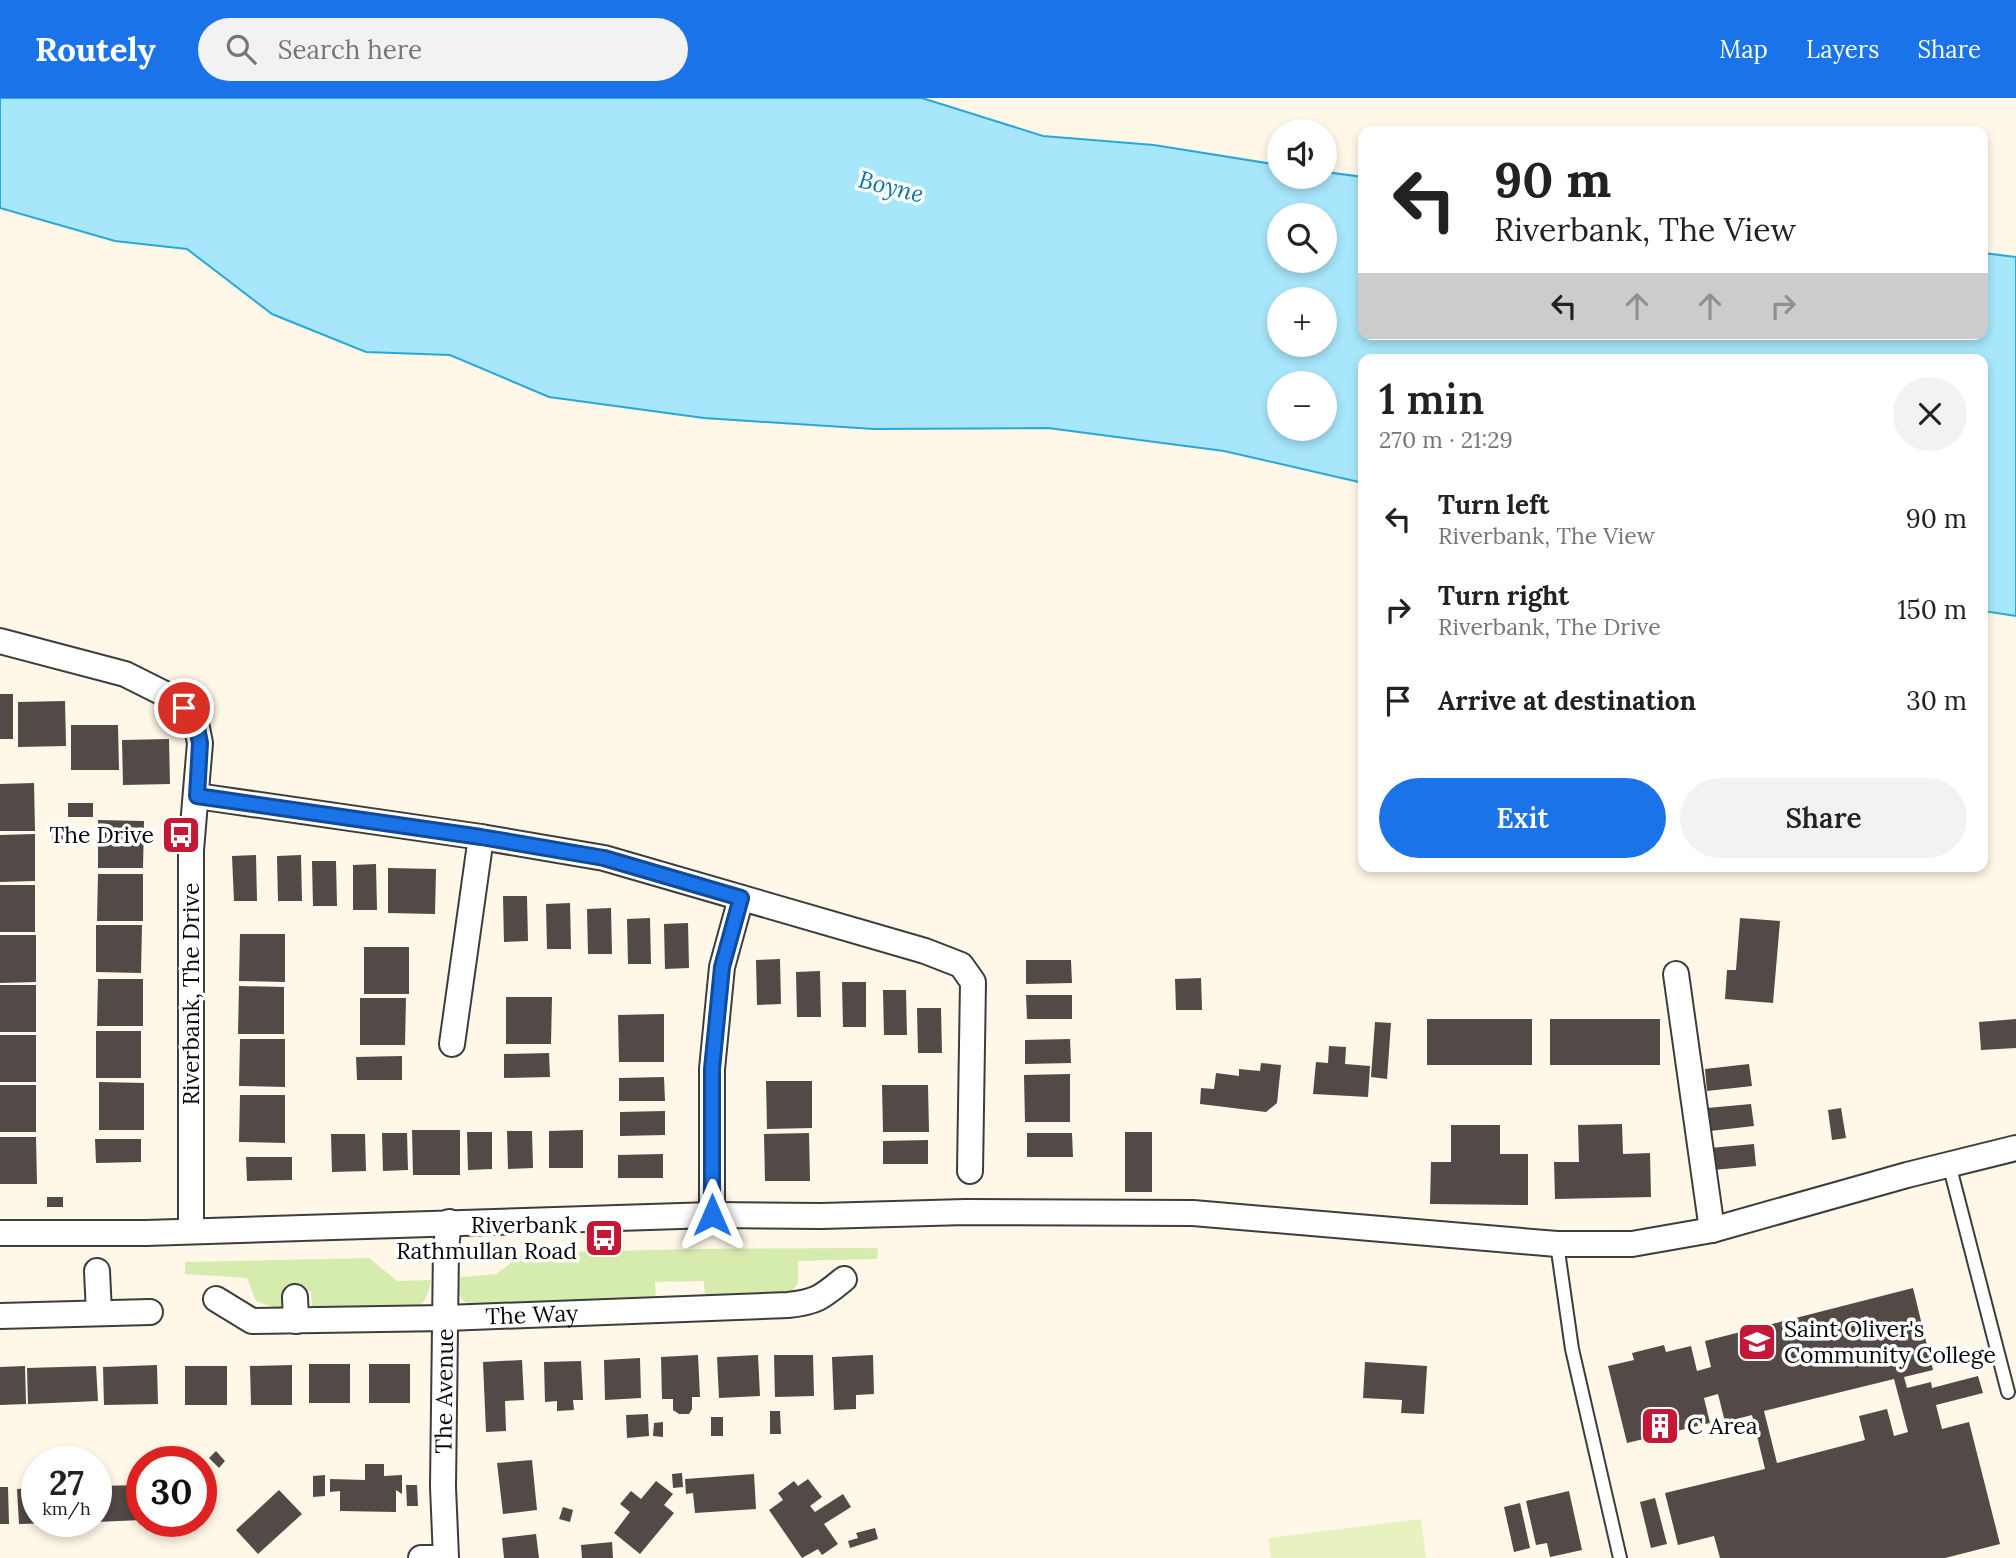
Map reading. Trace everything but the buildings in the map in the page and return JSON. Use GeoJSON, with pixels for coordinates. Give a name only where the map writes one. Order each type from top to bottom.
{"type":"FeatureCollection","features":[{"type":"Feature","properties":{"kind":"street","name":"Riverbank, The Drive"},"geometry":{"type":"LineString","coordinates":[[0,641],[125,674],[173,698],[195,718],[200,743],[191,850],[191,1231]]}},
{"type":"Feature","properties":{"kind":"street"},"geometry":{"type":"LineString","coordinates":[[197,796],[481,837],[604,858],[925,951],[961,965],[974,982],[970,1171]]}},
{"type":"Feature","properties":{"kind":"street"},"geometry":{"type":"LineString","coordinates":[[452,1044],[481,837]]}},
{"type":"Feature","properties":{"kind":"street"},"geometry":{"type":"LineString","coordinates":[[712,1215],[712,1069],[722,967],[741,898]]}},
{"type":"Feature","properties":{"kind":"street"},"geometry":{"type":"LineString","coordinates":[[1676,974],[1712,1230]]}},
{"type":"Feature","properties":{"kind":"street"},"geometry":{"type":"LineString","coordinates":[[0,1233],[146,1233],[712,1215],[1193,1213],[1557,1244],[1632,1244],[1712,1230],[2016,1148]]}},
{"type":"Feature","properties":{"kind":"street","name":"The Avenue"},"geometry":{"type":"LineString","coordinates":[[446,1558],[443,1487],[446,1242],[449,1222]]}},
{"type":"Feature","properties":{"kind":"street"},"geometry":{"type":"LineString","coordinates":[[97,1271],[99,1313]]}},
{"type":"Feature","properties":{"kind":"street","name":"The Way"},"geometry":{"type":"LineString","coordinates":[[216,1299],[252,1321],[296,1309],[446,1318],[788,1305],[810,1302],[845,1279]]}},
{"type":"Feature","properties":{"kind":"street"},"geometry":{"type":"LineString","coordinates":[[0,1316],[150,1312]]}},
{"type":"Feature","properties":{"kind":"street"},"geometry":{"type":"LineString","coordinates":[[421,1558],[446,1558]]}},
{"type":"Feature","properties":{"kind":"lane"},"geometry":{"type":"LineString","coordinates":[[1949,1164],[2008,1392]]}},
{"type":"Feature","properties":{"kind":"lane"},"geometry":{"type":"LineString","coordinates":[[1557,1244],[1572,1349],[1620,1558]]}},
{"type":"Feature","properties":{"kind":"green space"},"geometry":{"type":"Polygon","coordinates":[[[878,1248],[877,1259],[798,1261],[798,1283],[790,1294],[705,1299],[704,1281],[655,1282],[656,1300],[476,1306],[462,1300],[460,1293],[460,1277],[496,1274],[525,1253],[878,1248]]]}},
{"type":"Feature","properties":{"kind":"green space"},"geometry":{"type":"Polygon","coordinates":[[[369,1258],[397,1281],[431,1280],[426,1296],[416,1310],[312,1311],[311,1291],[283,1292],[283,1311],[256,1301],[247,1278],[185,1274],[185,1262],[369,1258]]]}},
{"type":"Feature","properties":{"kind":"green space"},"geometry":{"type":"Polygon","coordinates":[[[1421,1519],[1426,1558],[1271,1558],[1268,1538],[1421,1519]]]}},
{"type":"Feature","properties":{"kind":"water","name":"Boyne"},"geometry":{"type":"Polygon","coordinates":[[[0,98],[922,98],[1043,136],[1154,145],[1267,163],[1267,189],[1337,189],[1337,174],[1358,176],[1358,340],[1988,340],[1988,254],[2016,257],[2016,616],[1988,612],[1988,354],[1358,354],[1358,482],[1224,451],[1048,428],[874,429],[704,418],[549,397],[450,355],[366,352],[272,314],[187,249],[115,241],[0,208],[0,98]]]}},
{"type":"Feature","properties":{"kind":"place","name":"The Drive"},"geometry":{"type":"Point","coordinates":[181,835]}},
{"type":"Feature","properties":{"kind":"place","name":"Riverbank Rathmullan Road"},"geometry":{"type":"Point","coordinates":[604,1238]}},
{"type":"Feature","properties":{"kind":"place","name":"Saint Oliver's Community College"},"geometry":{"type":"Point","coordinates":[1757,1342]}},
{"type":"Feature","properties":{"kind":"place","name":"C Area"},"geometry":{"type":"Point","coordinates":[1660,1426]}},
{"type":"Feature","properties":{"kind":"route"},"geometry":{"type":"LineString","coordinates":[[184,708],[195,718],[200,743],[197,796],[481,837],[604,858],[741,898],[722,967],[712,1069],[712,1215]]}}]}
